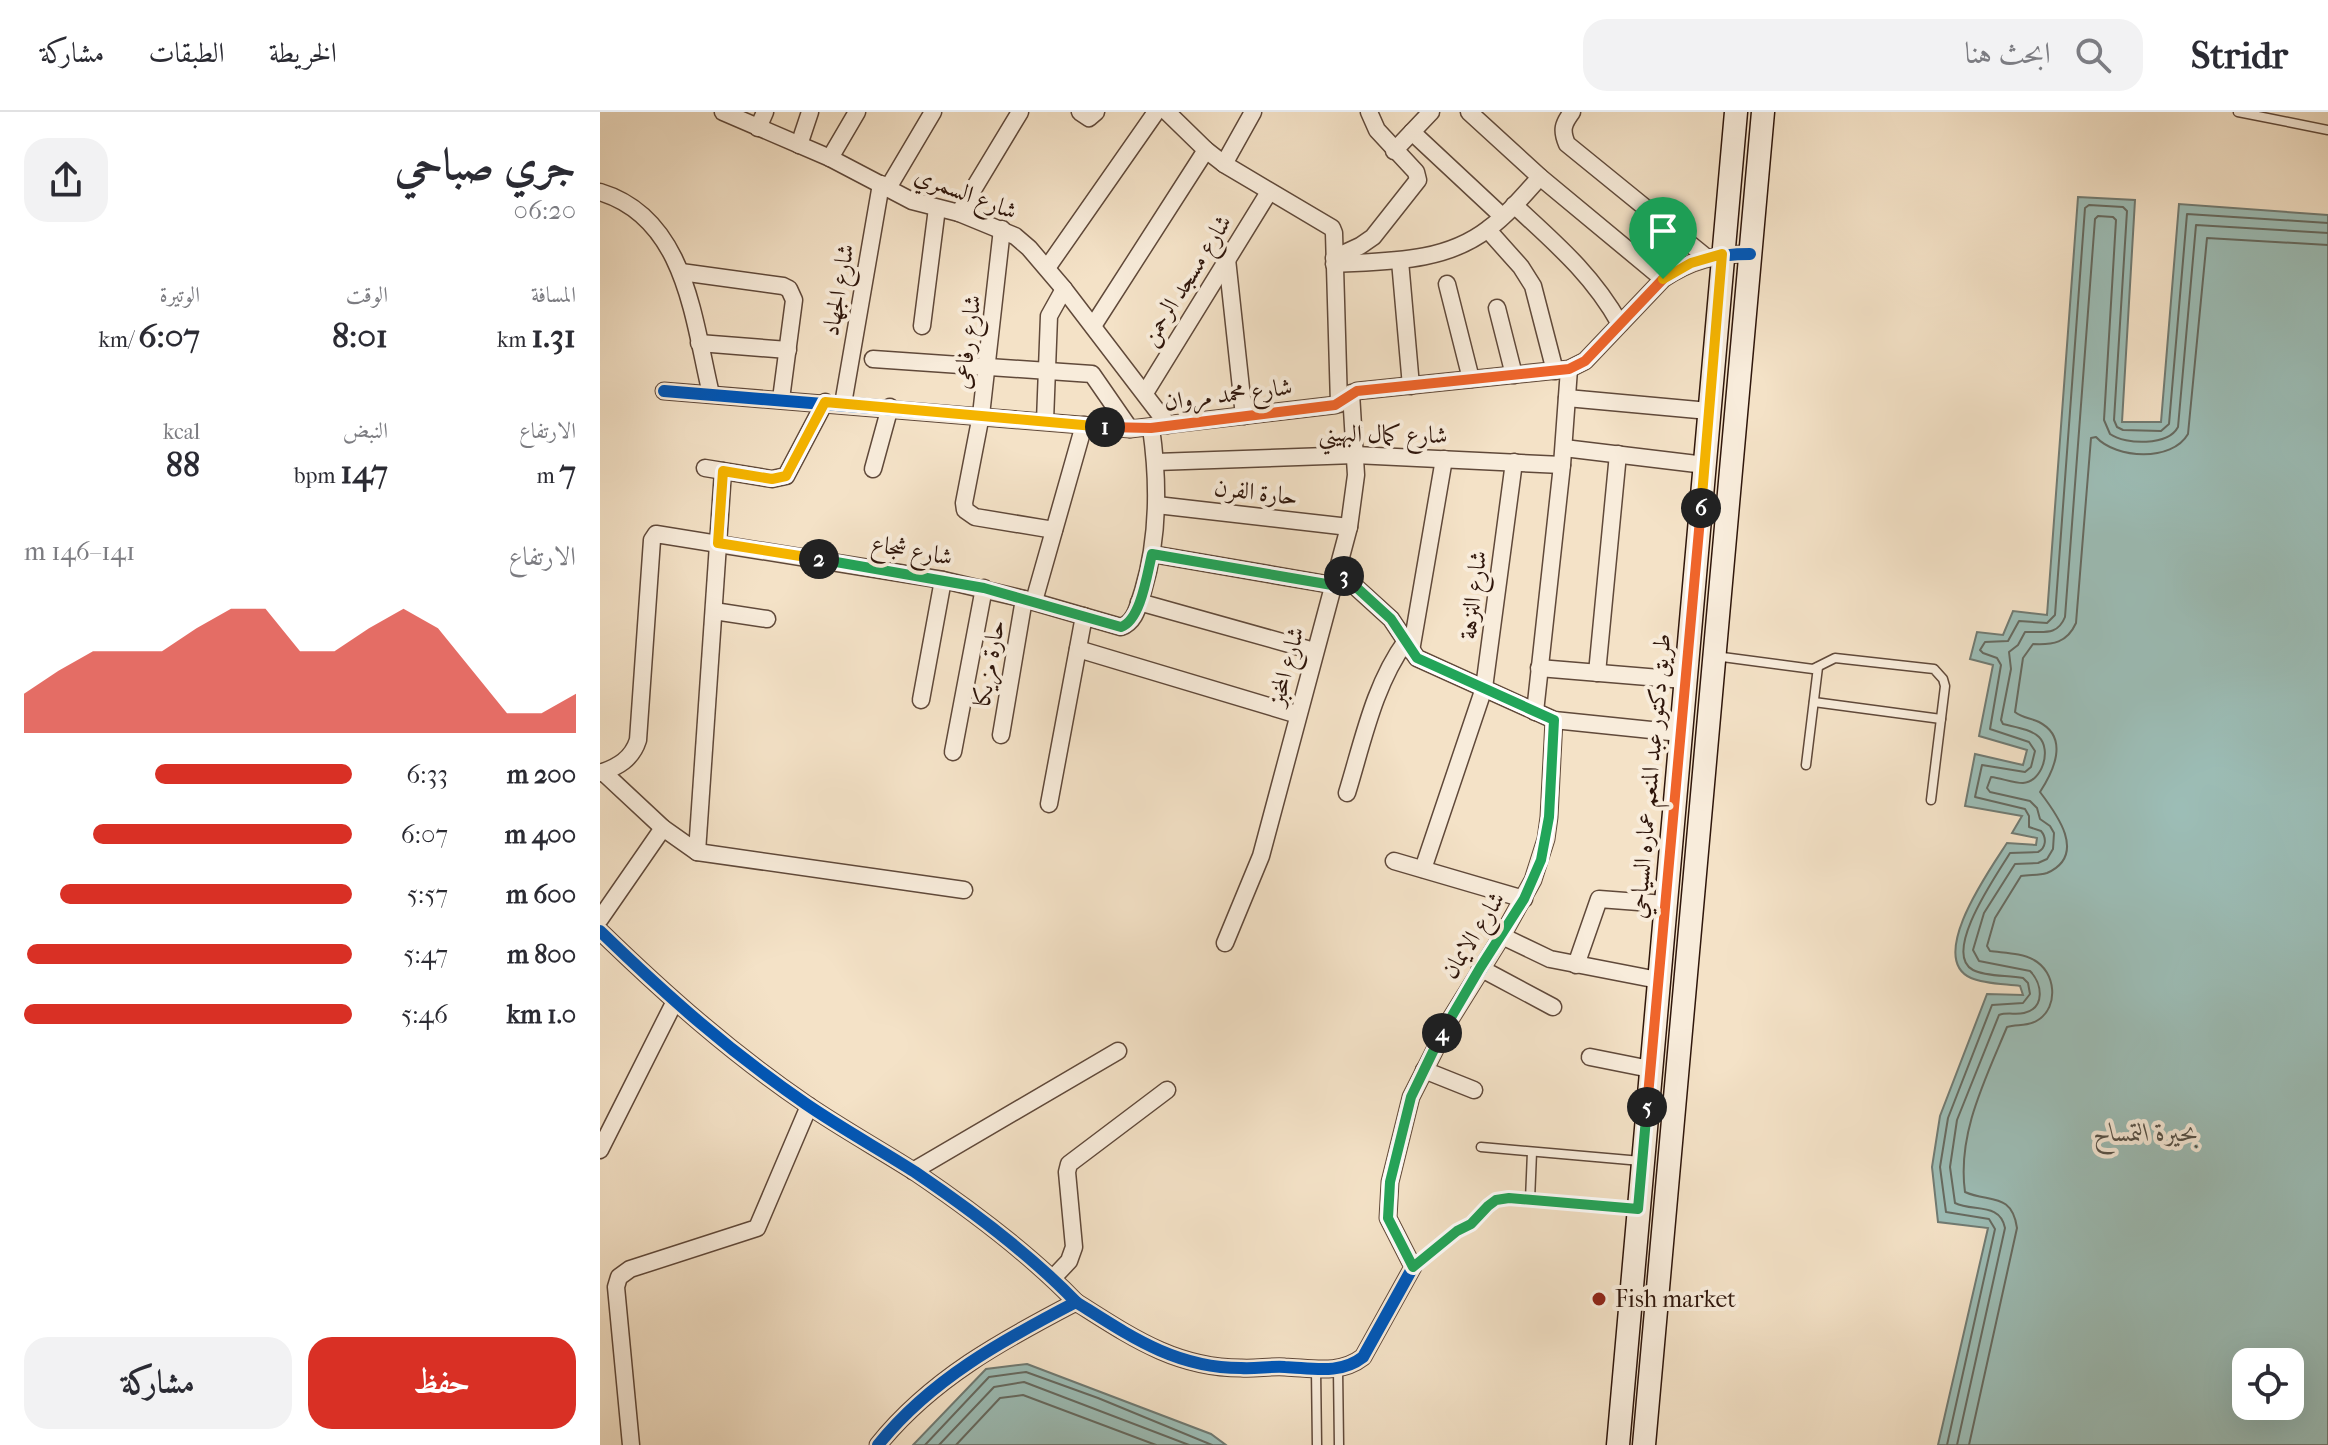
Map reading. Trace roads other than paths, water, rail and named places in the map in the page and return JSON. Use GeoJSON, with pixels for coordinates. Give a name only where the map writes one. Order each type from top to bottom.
{"type":"FeatureCollection","features":[{"type":"Feature","properties":{"kind":"main road","name":"طريق دكتور عبد المنعم عماره السياحي"},"geometry":{"type":"LineString","coordinates":[[1618,1445],[1705,465],[1714,256],[1736,112]]}},
{"type":"Feature","properties":{"kind":"main road"},"geometry":{"type":"LineString","coordinates":[[1644,1445],[1763,112]]}},
{"type":"Feature","properties":{"kind":"street","name":"شارع السمري"},"geometry":{"type":"LineString","coordinates":[[723,112],[761,120],[799,145],[912,201],[959,213],[1002,229],[1023,242],[1064,289],[1168,425]]}},
{"type":"Feature","properties":{"kind":"street"},"geometry":{"type":"LineString","coordinates":[[799,145],[810,112]]}},
{"type":"Feature","properties":{"kind":"street"},"geometry":{"type":"LineString","coordinates":[[830,158],[857,112]]}},
{"type":"Feature","properties":{"kind":"street"},"geometry":{"type":"LineString","coordinates":[[884,186],[933,112]]}},
{"type":"Feature","properties":{"kind":"street"},"geometry":{"type":"LineString","coordinates":[[959,213],[1020,112]]}},
{"type":"Feature","properties":{"kind":"street"},"geometry":{"type":"LineString","coordinates":[[1080,112],[1089,118],[1096,112]]}},
{"type":"Feature","properties":{"kind":"street"},"geometry":{"type":"LineString","coordinates":[[1047,268],[1156,112]]}},
{"type":"Feature","properties":{"kind":"street"},"geometry":{"type":"LineString","coordinates":[[1167,112],[1206,150],[1269,192]]}},
{"type":"Feature","properties":{"kind":"street"},"geometry":{"type":"LineString","coordinates":[[1224,164],[1253,112]]}},
{"type":"Feature","properties":{"kind":"street"},"geometry":{"type":"LineString","coordinates":[[1334,261],[1373,237],[1417,184],[1416,172],[1377,130],[1369,112]]}},
{"type":"Feature","properties":{"kind":"street"},"geometry":{"type":"LineString","coordinates":[[1394,151],[1431,112]]}},
{"type":"Feature","properties":{"kind":"street"},"geometry":{"type":"LineString","coordinates":[[1469,112],[1540,177],[1663,279]]}},
{"type":"Feature","properties":{"kind":"street"},"geometry":{"type":"LineString","coordinates":[[1572,112],[1564,124],[1563,134],[1567,144],[1714,256]]}},
{"type":"Feature","properties":{"kind":"street"},"geometry":{"type":"LineString","coordinates":[[1412,132],[1582,268],[1620,324]]}},
{"type":"Feature","properties":{"kind":"street"},"geometry":{"type":"LineString","coordinates":[[1093,326],[1206,150]]}},
{"type":"Feature","properties":{"kind":"street"},"geometry":{"type":"LineString","coordinates":[[1334,261],[1400,261],[1437,254],[1488,230],[1540,177]]}},
{"type":"Feature","properties":{"kind":"street","name":"شارع الجهاد"},"geometry":{"type":"LineString","coordinates":[[843,404],[884,186]]}},
{"type":"Feature","properties":{"kind":"street"},"geometry":{"type":"LineString","coordinates":[[600,192],[622,199],[653,223],[681,272],[711,394]]}},
{"type":"Feature","properties":{"kind":"street","name":"شارع المخبز"},"geometry":{"type":"LineString","coordinates":[[1225,943],[1261,856],[1349,527],[1355,491],[1355,455],[1345,399],[1334,233],[1332,228],[1269,192]]}},
{"type":"Feature","properties":{"kind":"street","name":"شارع مسجد الرحمن"},"geometry":{"type":"LineString","coordinates":[[1145,393],[1269,192]]}},
{"type":"Feature","properties":{"kind":"street"},"geometry":{"type":"LineString","coordinates":[[922,326],[937,208]]}},
{"type":"Feature","properties":{"kind":"street","name":"شارع رفاعى"},"geometry":{"type":"LineString","coordinates":[[1002,229],[981,415],[965,510],[975,517],[1054,530]]}},
{"type":"Feature","properties":{"kind":"street"},"geometry":{"type":"LineString","coordinates":[[1488,230],[1521,267],[1533,286],[1562,370],[1567,398],[1535,712]]}},
{"type":"Feature","properties":{"kind":"street"},"geometry":{"type":"LineString","coordinates":[[1562,370],[1585,361],[1663,279],[1676,270],[1714,256],[1750,254]]}},
{"type":"Feature","properties":{"kind":"street"},"geometry":{"type":"LineString","coordinates":[[1227,259],[1244,416]]}},
{"type":"Feature","properties":{"kind":"street"},"geometry":{"type":"LineString","coordinates":[[1400,261],[1411,386]]}},
{"type":"Feature","properties":{"kind":"street"},"geometry":{"type":"LineString","coordinates":[[681,272],[789,289],[794,300],[781,399]]}},
{"type":"Feature","properties":{"kind":"street"},"geometry":{"type":"LineString","coordinates":[[1447,284],[1471,379]]}},
{"type":"Feature","properties":{"kind":"street"},"geometry":{"type":"LineString","coordinates":[[1045,421],[1049,316],[1064,289]]}},
{"type":"Feature","properties":{"kind":"street"},"geometry":{"type":"LineString","coordinates":[[1497,308],[1514,375]]}},
{"type":"Feature","properties":{"kind":"street"},"geometry":{"type":"LineString","coordinates":[[699,343],[788,350]]}},
{"type":"Feature","properties":{"kind":"street"},"geometry":{"type":"LineString","coordinates":[[873,359],[1088,373],[1095,376],[1130,429]]}},
{"type":"Feature","properties":{"kind":"street","name":"شارع محمد مروان"},"geometry":{"type":"LineString","coordinates":[[664,391],[890,407],[1130,429],[1244,416],[1411,386],[1562,370]]}},
{"type":"Feature","properties":{"kind":"street"},"geometry":{"type":"LineString","coordinates":[[1567,398],[1709,411]]}},
{"type":"Feature","properties":{"kind":"street"},"geometry":{"type":"LineString","coordinates":[[705,468],[772,479],[786,476],[825,402]]}},
{"type":"Feature","properties":{"kind":"street"},"geometry":{"type":"LineString","coordinates":[[873,469],[890,407]]}},
{"type":"Feature","properties":{"kind":"street","name":"حارة مزيكا"},"geometry":{"type":"LineString","coordinates":[[1001,735],[1029,600],[1054,530],[1084,425]]}},
{"type":"Feature","properties":{"kind":"street"},"geometry":{"type":"LineString","coordinates":[[1151,428],[1157,505],[1152,554],[1139,602],[1314,651]]}},
{"type":"Feature","properties":{"kind":"street"},"geometry":{"type":"LineString","coordinates":[[1597,673],[1618,454]]}},
{"type":"Feature","properties":{"kind":"street","name":"شارع كمال البهيني"},"geometry":{"type":"LineString","coordinates":[[1156,462],[1355,455],[1514,462],[1618,454],[1705,465]]}},
{"type":"Feature","properties":{"kind":"street"},"geometry":{"type":"LineString","coordinates":[[1347,793],[1386,672],[1408,646],[1444,459]]}},
{"type":"Feature","properties":{"kind":"street","name":"شارع النزهة"},"geometry":{"type":"LineString","coordinates":[[1423,869],[1484,688],[1514,462]]}},
{"type":"Feature","properties":{"kind":"street"},"geometry":{"type":"LineString","coordinates":[[697,852],[723,471]]}},
{"type":"Feature","properties":{"kind":"street","name":"حارة الفرن"},"geometry":{"type":"LineString","coordinates":[[1157,505],[1349,527]]}},
{"type":"Feature","properties":{"kind":"street","name":"شارع شجاع"},"geometry":{"type":"LineString","coordinates":[[602,773],[629,757],[638,740],[653,536],[659,533],[984,588],[1121,627],[1131,621],[1139,602]]}},
{"type":"Feature","properties":{"kind":"street"},"geometry":{"type":"LineString","coordinates":[[1152,554],[1334,577],[1391,619],[1417,658],[1535,712],[1554,720],[1680,733]]}},
{"type":"Feature","properties":{"kind":"street"},"geometry":{"type":"LineString","coordinates":[[921,700],[943,580]]}},
{"type":"Feature","properties":{"kind":"street"},"geometry":{"type":"LineString","coordinates":[[953,752],[984,588]]}},
{"type":"Feature","properties":{"kind":"street"},"geometry":{"type":"LineString","coordinates":[[714,611],[767,619]]}},
{"type":"Feature","properties":{"kind":"street"},"geometry":{"type":"LineString","coordinates":[[1049,804],[1084,616]]}},
{"type":"Feature","properties":{"kind":"street"},"geometry":{"type":"LineString","coordinates":[[1078,649],[1298,715]]}},
{"type":"Feature","properties":{"kind":"street"},"geometry":{"type":"LineString","coordinates":[[1539,668],[1684,680]]}},
{"type":"Feature","properties":{"kind":"street","name":"شارع الايمان"},"geometry":{"type":"LineString","coordinates":[[1413,1267],[1388,1218],[1390,1182],[1411,1097],[1480,968],[1524,899],[1537,870],[1546,839],[1554,720]]}},
{"type":"Feature","properties":{"kind":"street"},"geometry":{"type":"LineString","coordinates":[[602,773],[663,828],[697,852],[964,890]]}},
{"type":"Feature","properties":{"kind":"street"},"geometry":{"type":"LineString","coordinates":[[600,919],[663,828]]}},
{"type":"Feature","properties":{"kind":"street"},"geometry":{"type":"LineString","coordinates":[[1394,861],[1524,899]]}},
{"type":"Feature","properties":{"kind":"street"},"geometry":{"type":"LineString","coordinates":[[1576,965],[1599,899],[1665,904]]}},
{"type":"Feature","properties":{"kind":"street"},"geometry":{"type":"LineString","coordinates":[[600,931],[674,1003],[739,1058],[955,1200],[1053,1278],[1076,1302],[1147,1347],[1191,1362],[1240,1368],[1280,1366],[1338,1369],[1355,1363],[1369,1350],[1413,1267]]}},
{"type":"Feature","properties":{"kind":"street"},"geometry":{"type":"LineString","coordinates":[[1502,936],[1550,959],[1658,980]]}},
{"type":"Feature","properties":{"kind":"street"},"geometry":{"type":"LineString","coordinates":[[1480,968],[1553,1007]]}},
{"type":"Feature","properties":{"kind":"street"},"geometry":{"type":"LineString","coordinates":[[600,1150],[674,1003]]}},
{"type":"Feature","properties":{"kind":"street"},"geometry":{"type":"LineString","coordinates":[[913,1171],[1118,1051]]}},
{"type":"Feature","properties":{"kind":"street"},"geometry":{"type":"LineString","coordinates":[[1590,1057],[1650,1069]]}},
{"type":"Feature","properties":{"kind":"street"},"geometry":{"type":"LineString","coordinates":[[1424,1070],[1474,1090]]}},
{"type":"Feature","properties":{"kind":"street"},"geometry":{"type":"LineString","coordinates":[[1053,1278],[1069,1261],[1074,1247],[1067,1172],[1069,1164],[1167,1090]]}},
{"type":"Feature","properties":{"kind":"street"},"geometry":{"type":"LineString","coordinates":[[631,1445],[616,1287],[619,1277],[630,1269],[757,1228],[809,1106]]}},
{"type":"Feature","properties":{"kind":"street"},"geometry":{"type":"LineString","coordinates":[[878,1445],[930,1391],[967,1363],[1001,1341],[1076,1302]]}},
{"type":"Feature","properties":{"kind":"lane"},"geometry":{"type":"LineString","coordinates":[[2238,112],[2328,130]]}},
{"type":"Feature","properties":{"kind":"lane"},"geometry":{"type":"LineString","coordinates":[[1714,656],[1818,667]]}},
{"type":"Feature","properties":{"kind":"lane"},"geometry":{"type":"LineString","coordinates":[[1806,765],[1818,667],[1825,660],[1835,658],[1934,669],[1945,686],[1931,800]]}},
{"type":"Feature","properties":{"kind":"lane"},"geometry":{"type":"LineString","coordinates":[[1814,702],[1941,719]]}},
{"type":"Feature","properties":{"kind":"lane"},"geometry":{"type":"LineString","coordinates":[[1481,1147],[1642,1161]]}},
{"type":"Feature","properties":{"kind":"lane"},"geometry":{"type":"LineString","coordinates":[[1530,1200],[1532,1152]]}},
{"type":"Feature","properties":{"kind":"lane"},"geometry":{"type":"LineString","coordinates":[[1413,1267],[1457,1231],[1471,1224],[1496,1200],[1638,1209]]}},
{"type":"Feature","properties":{"kind":"lane"},"geometry":{"type":"LineString","coordinates":[[1316,1368],[1317,1445]]}},
{"type":"Feature","properties":{"kind":"lane"},"geometry":{"type":"LineString","coordinates":[[1338,1369],[1339,1445]]}},
{"type":"Feature","properties":{"kind":"water","name":"بحيرة التمساح"},"geometry":{"type":"Polygon","coordinates":[[[2078,197],[2135,200],[2122,422],[2161,422],[2179,204],[2328,215],[2328,1445],[1938,1445],[1988,1228],[1938,1222],[1932,1167],[1940,1116],[1987,994],[2023,995],[2020,986],[1971,978],[1959,967],[1955,952],[1966,912],[2007,843],[2036,845],[2037,838],[2012,833],[2022,816],[1965,806],[1975,754],[2023,765],[2027,750],[1979,736],[1993,665],[1970,659],[1977,632],[2003,635],[2013,611],[2047,615],[2078,197]]]}},
{"type":"Feature","properties":{"kind":"water"},"geometry":{"type":"Polygon","coordinates":[[[1027,1364],[1211,1434],[1226,1445],[913,1445],[986,1369],[1027,1364]]]}},
{"type":"Feature","properties":{"kind":"place","name":"Fish market"},"geometry":{"type":"Point","coordinates":[1599,1299]}}]}
